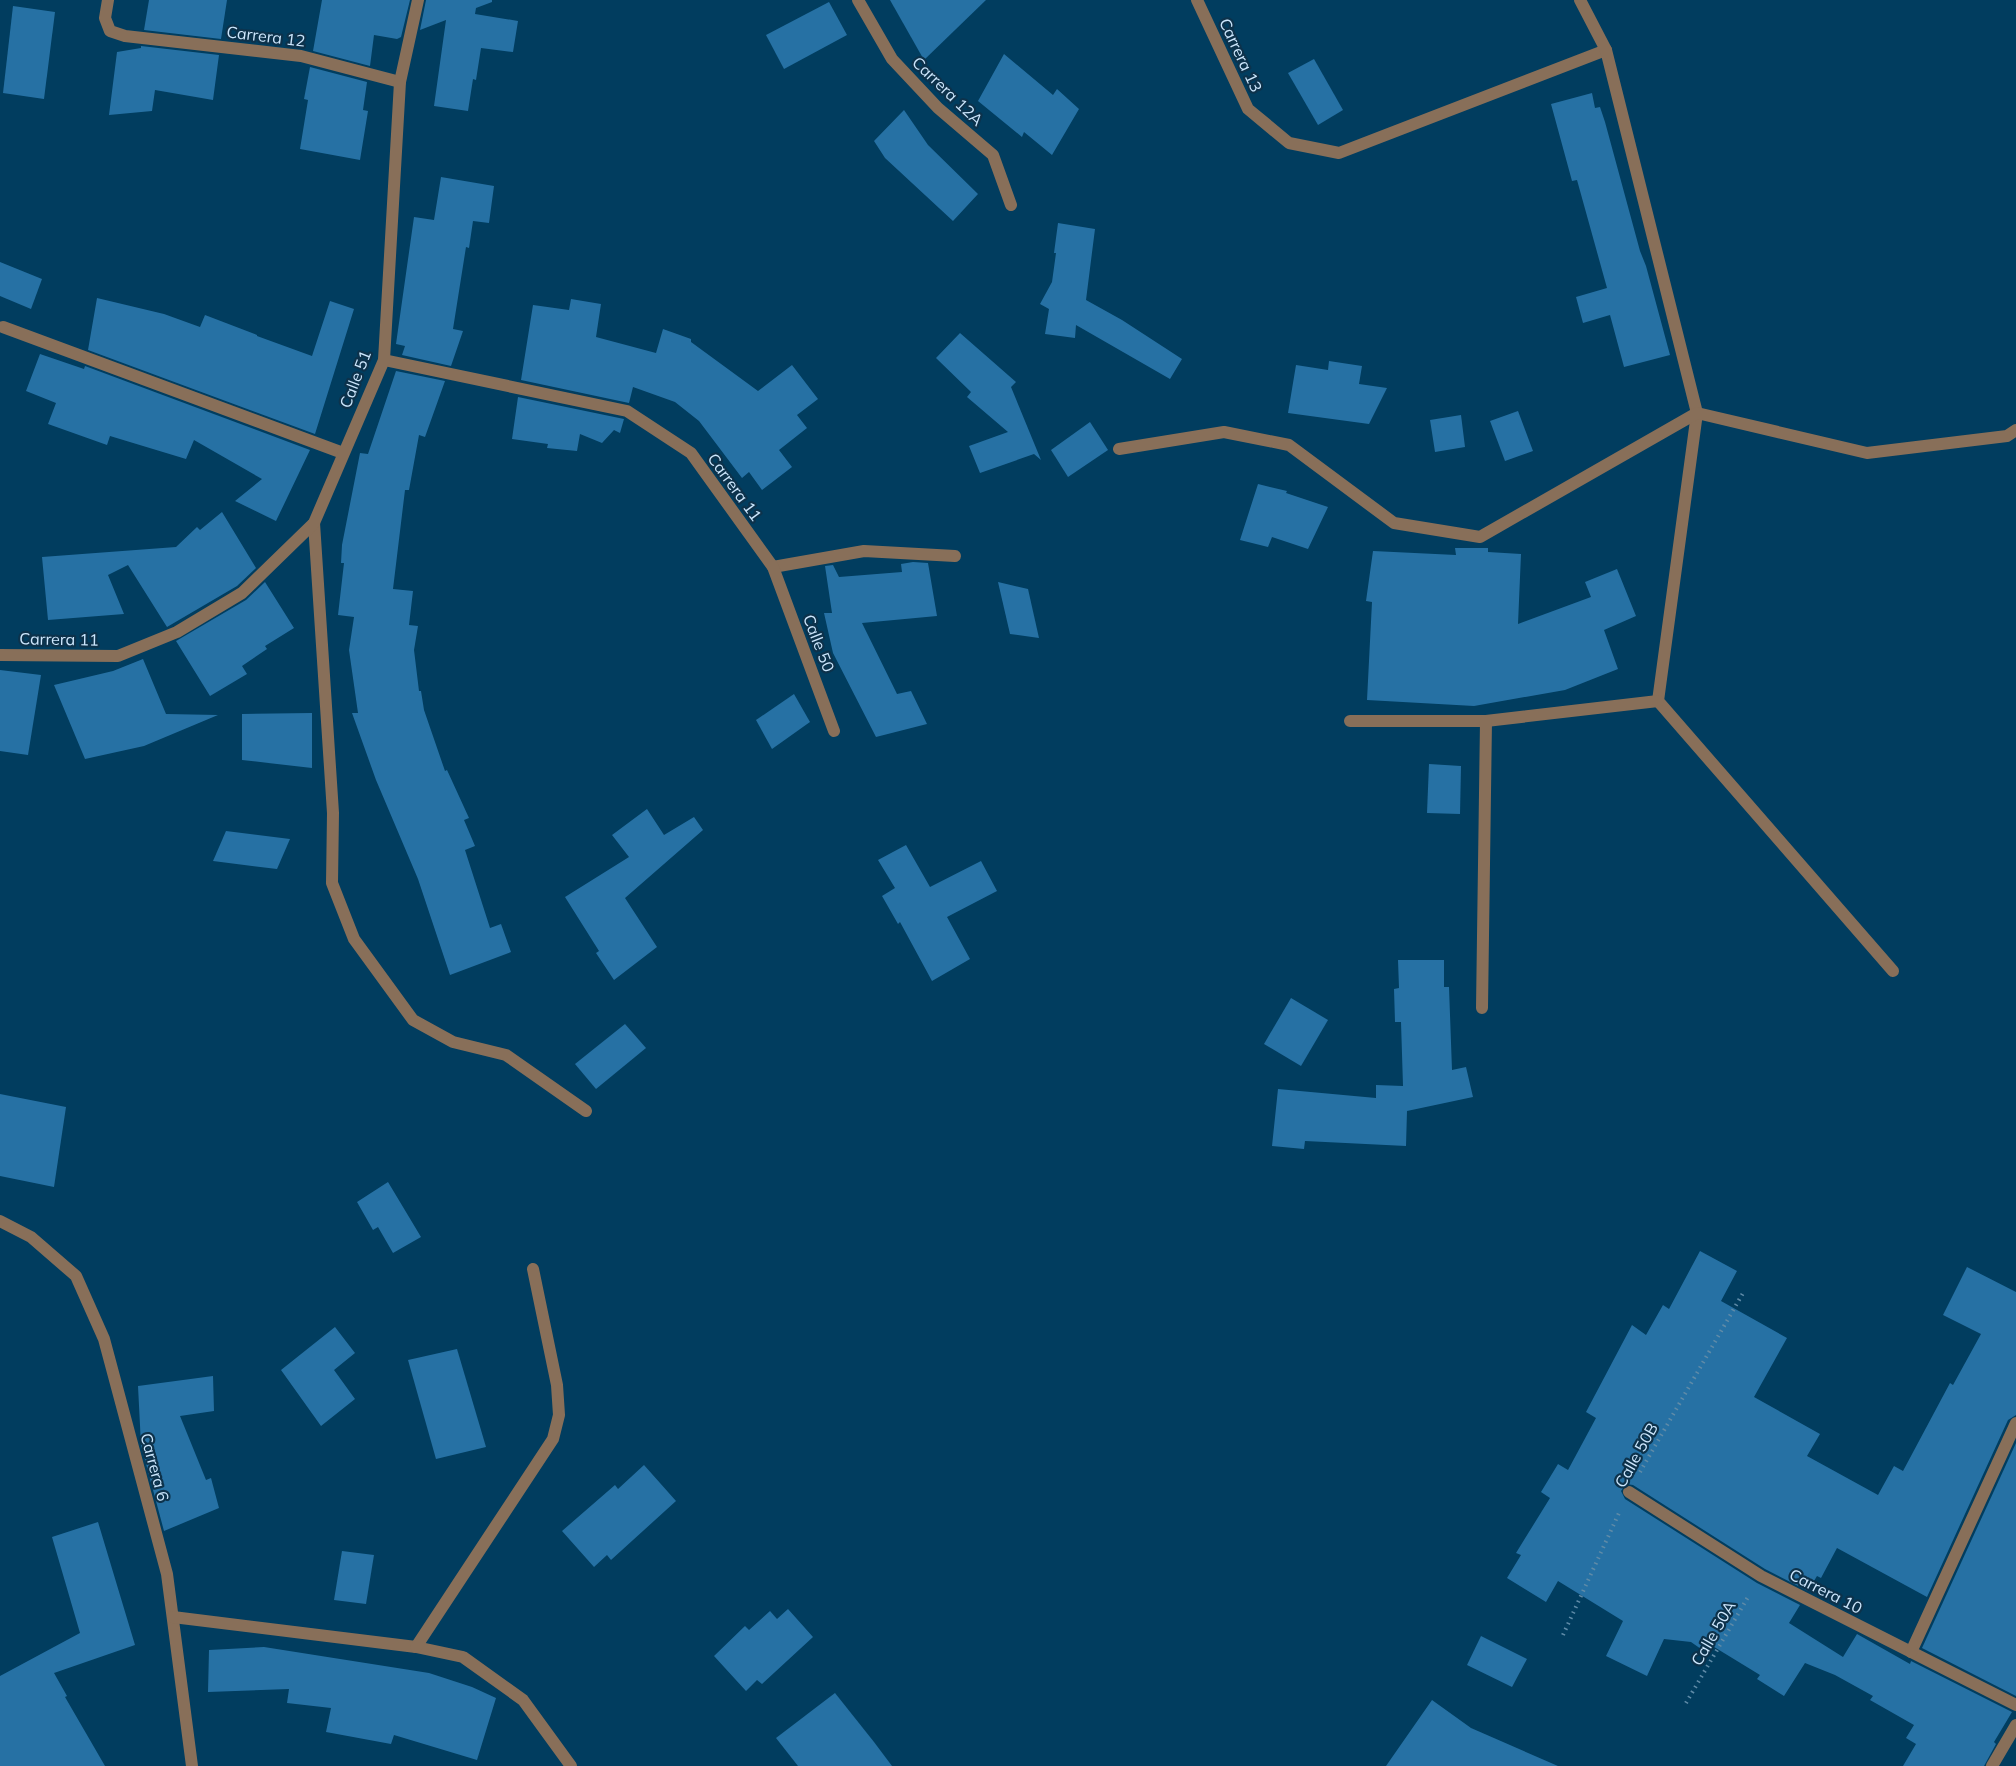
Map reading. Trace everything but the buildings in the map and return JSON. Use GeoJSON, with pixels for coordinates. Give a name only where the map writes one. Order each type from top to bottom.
{"type":"FeatureCollection","features":[{"type":"Feature","properties":{"kind":"street","name":"Carrera 12"},"geometry":{"type":"LineString","coordinates":[[108,0],[105,18],[110,31],[125,36],[301,56],[400,82]]}},
{"type":"Feature","properties":{"kind":"street","name":"Calle 51"},"geometry":{"type":"LineString","coordinates":[[118,657],[177,632],[242,593],[314,523],[384,360],[400,82],[418,0]]}},
{"type":"Feature","properties":{"kind":"street","name":"Carrera 12A"},"geometry":{"type":"LineString","coordinates":[[858,0],[892,59],[938,108],[993,155],[1011,205]]}},
{"type":"Feature","properties":{"kind":"street","name":"Carrera 13"},"geometry":{"type":"LineString","coordinates":[[1197,0],[1248,109],[1289,143],[1339,153],[1606,50]]}},
{"type":"Feature","properties":{"kind":"street"},"geometry":{"type":"LineString","coordinates":[[1580,0],[1606,50],[1697,412],[1658,701],[1893,971]]}},
{"type":"Feature","properties":{"kind":"street"},"geometry":{"type":"LineString","coordinates":[[3,327],[343,453]]}},
{"type":"Feature","properties":{"kind":"street","name":"Carrera 11"},"geometry":{"type":"LineString","coordinates":[[384,360],[627,411],[691,453],[773,567]]}},
{"type":"Feature","properties":{"kind":"street"},"geometry":{"type":"LineString","coordinates":[[1119,449],[1224,432],[1289,445],[1394,523],[1480,537],[1697,412],[1867,453],[2007,436],[2016,430]]}},
{"type":"Feature","properties":{"kind":"street"},"geometry":{"type":"LineString","coordinates":[[314,523],[333,813],[332,883],[354,939],[413,1020],[453,1042],[506,1055],[586,1111]]}},
{"type":"Feature","properties":{"kind":"street"},"geometry":{"type":"LineString","coordinates":[[773,567],[864,551],[954,556]]}},
{"type":"Feature","properties":{"kind":"street","name":"Calle 50"},"geometry":{"type":"LineString","coordinates":[[773,567],[834,731]]}},
{"type":"Feature","properties":{"kind":"street","name":"Carrera 11"},"geometry":{"type":"LineString","coordinates":[[0,655],[118,657]]}},
{"type":"Feature","properties":{"kind":"street"},"geometry":{"type":"LineString","coordinates":[[1350,721],[1486,721],[1658,701]]}},
{"type":"Feature","properties":{"kind":"street"},"geometry":{"type":"LineString","coordinates":[[1482,1008],[1486,721]]}},
{"type":"Feature","properties":{"kind":"street","name":"Carrera 6"},"geometry":{"type":"LineString","coordinates":[[0,1221],[32,1236],[76,1276],[104,1339],[167,1574],[192,1766]]}},
{"type":"Feature","properties":{"kind":"street"},"geometry":{"type":"LineString","coordinates":[[416,1647],[553,1439],[559,1415],[557,1385],[533,1269]]}},
{"type":"Feature","properties":{"kind":"street"},"geometry":{"type":"LineString","coordinates":[[1911,1652],[2016,1423]]}},
{"type":"Feature","properties":{"kind":"street","name":"Carrera 10"},"geometry":{"type":"LineString","coordinates":[[1629,1492],[1761,1576],[2016,1706]]}},
{"type":"Feature","properties":{"kind":"street"},"geometry":{"type":"LineString","coordinates":[[173,1617],[416,1647],[463,1656],[523,1700],[571,1766]]}},
{"type":"Feature","properties":{"kind":"street"},"geometry":{"type":"LineString","coordinates":[[1992,1766],[2016,1725]]}},
{"type":"Feature","properties":{"kind":"path","name":"Calle 50B"},"geometry":{"type":"LineString","coordinates":[[1563,1635],[1629,1492],[1743,1293]]}},
{"type":"Feature","properties":{"kind":"path","name":"Calle 50A"},"geometry":{"type":"LineString","coordinates":[[1686,1703],[1761,1576]]}}]}
